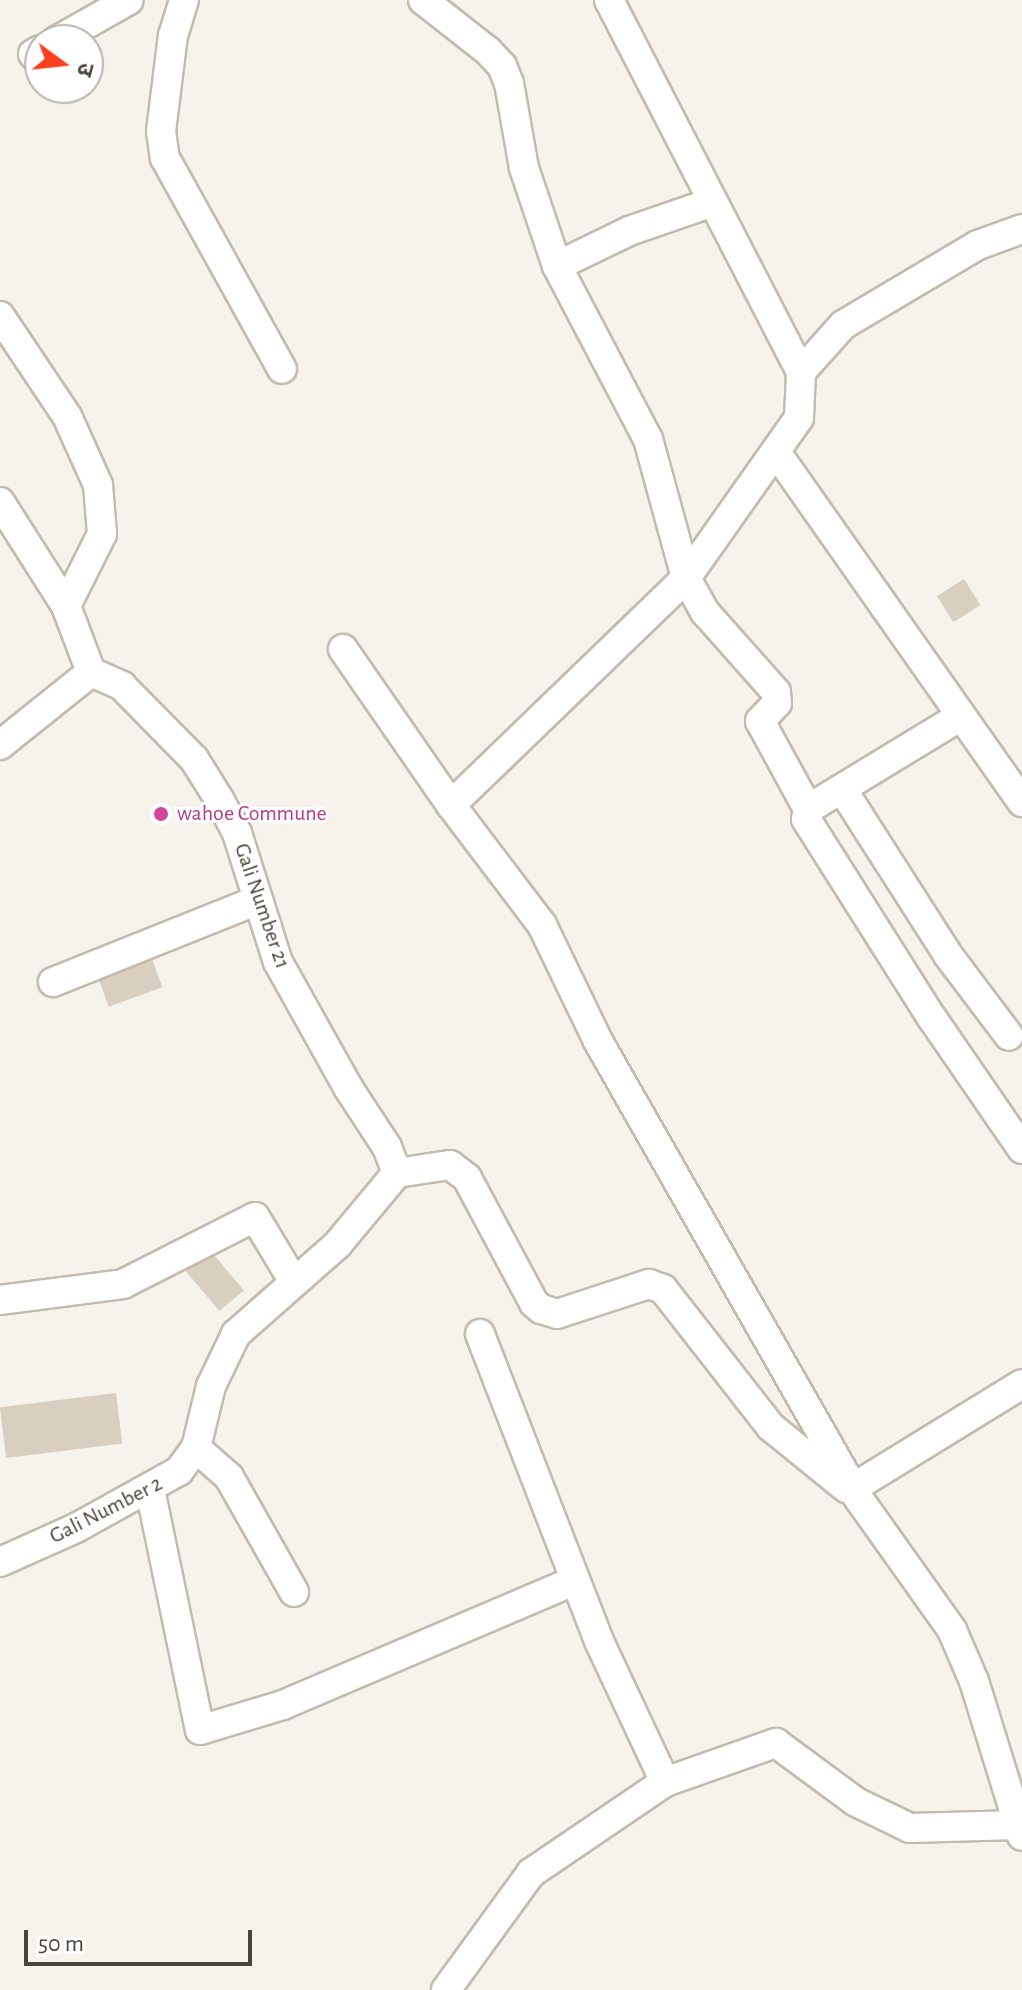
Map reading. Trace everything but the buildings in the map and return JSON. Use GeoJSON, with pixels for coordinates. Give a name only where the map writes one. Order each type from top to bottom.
{"type":"FeatureCollection","features":[{"type":"Feature","properties":{"kind":"street"},"geometry":{"type":"LineString","coordinates":[[86,24],[129,0]]}},
{"type":"Feature","properties":{"kind":"street"},"geometry":{"type":"LineString","coordinates":[[184,0],[173,35],[161,131],[165,158],[282,369]]}},
{"type":"Feature","properties":{"kind":"street"},"geometry":{"type":"LineString","coordinates":[[423,0],[488,51],[502,66],[509,83],[524,168],[557,266],[648,439],[686,578],[705,612],[776,692],[777,703],[760,721],[808,809],[806,819],[932,1018],[1022,1149]]}},
{"type":"Feature","properties":{"kind":"street"},"geometry":{"type":"LineString","coordinates":[[451,805],[686,578],[799,418],[801,372],[609,0]]}},
{"type":"Feature","properties":{"kind":"street"},"geometry":{"type":"LineString","coordinates":[[557,266],[629,231],[713,202]]}},
{"type":"Feature","properties":{"kind":"street"},"geometry":{"type":"LineString","coordinates":[[801,372],[843,325],[978,245],[1022,229]]}},
{"type":"Feature","properties":{"kind":"street"},"geometry":{"type":"LineString","coordinates":[[0,316],[67,416],[98,485],[102,534],[66,606]]}},
{"type":"Feature","properties":{"kind":"street"},"geometry":{"type":"LineString","coordinates":[[776,452],[1022,802]]}},
{"type":"Feature","properties":{"kind":"street"},"geometry":{"type":"LineString","coordinates":[[0,502],[66,606],[91,672],[0,745]]}},
{"type":"Feature","properties":{"kind":"street"},"geometry":{"type":"LineString","coordinates":[[343,649],[451,805],[542,925],[598,1041],[856,1494],[952,1630],[974,1681],[1020,1831],[910,1828],[856,1802],[776,1743],[665,1782],[531,1873],[446,1990]]}},
{"type":"Feature","properties":{"kind":"street","name":"Gali Number 21"},"geometry":{"type":"LineString","coordinates":[[91,672],[122,686],[194,759],[237,833],[278,962],[349,1089],[387,1147],[397,1173]]}},
{"type":"Feature","properties":{"kind":"street"},"geometry":{"type":"LineString","coordinates":[[808,809],[961,716]]}},
{"type":"Feature","properties":{"kind":"street"},"geometry":{"type":"LineString","coordinates":[[842,789],[948,955],[1009,1036]]}},
{"type":"Feature","properties":{"kind":"street"},"geometry":{"type":"LineString","coordinates":[[53,982],[258,900]]}},
{"type":"Feature","properties":{"kind":"street"},"geometry":{"type":"LineString","coordinates":[[397,1173],[450,1165],[461,1171],[534,1303],[549,1313],[557,1314],[649,1284],[663,1289],[771,1427],[856,1494]]}},
{"type":"Feature","properties":{"kind":"street","name":"Gali Number 2"},"geometry":{"type":"LineString","coordinates":[[0,1562],[150,1489],[179,1471],[196,1448],[211,1386],[236,1334],[337,1245],[397,1173]]}},
{"type":"Feature","properties":{"kind":"street"},"geometry":{"type":"LineString","coordinates":[[0,1300],[123,1284],[255,1217],[294,1282]]}},
{"type":"Feature","properties":{"kind":"street"},"geometry":{"type":"LineString","coordinates":[[480,1334],[574,1581],[665,1782]]}},
{"type":"Feature","properties":{"kind":"street"},"geometry":{"type":"LineString","coordinates":[[856,1494],[1022,1384]]}},
{"type":"Feature","properties":{"kind":"street"},"geometry":{"type":"LineString","coordinates":[[196,1448],[229,1477],[294,1592]]}},
{"type":"Feature","properties":{"kind":"street"},"geometry":{"type":"LineString","coordinates":[[150,1489],[200,1730],[283,1705],[574,1581]]}},
{"type":"Feature","properties":{"kind":"place","name":"wahoe Commune"},"geometry":{"type":"Point","coordinates":[161,814]}}]}
